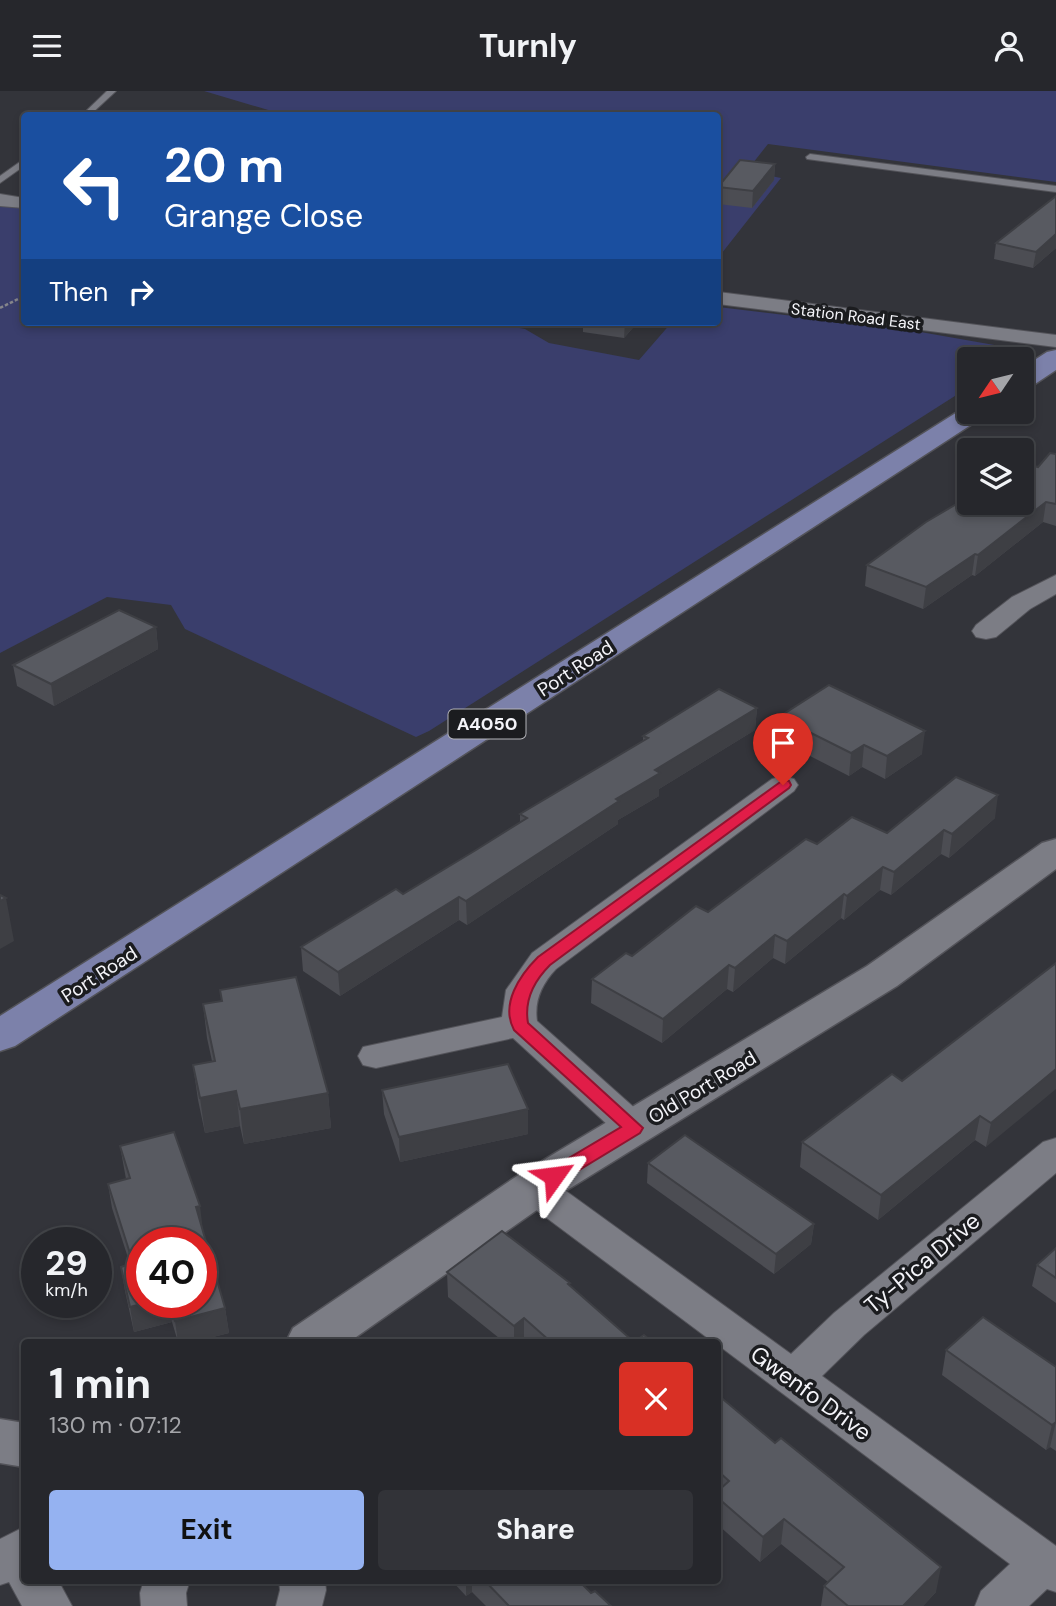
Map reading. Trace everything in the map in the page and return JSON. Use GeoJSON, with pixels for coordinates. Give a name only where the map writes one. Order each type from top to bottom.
{"type":"FeatureCollection","features":[{"type":"Feature","properties":{"kind":"main road"},"geometry":{"type":"LineString","coordinates":[[1034,372],[1050,362]]}},
{"type":"Feature","properties":{"kind":"main road","name":"Port Road"},"geometry":{"type":"LineString","coordinates":[[0,1036],[957,421]]}},
{"type":"Feature","properties":{"kind":"street"},"geometry":{"type":"LineString","coordinates":[[0,200],[21,203]]}},
{"type":"Feature","properties":{"kind":"street","name":"Station Road East"},"geometry":{"type":"LineString","coordinates":[[721,298],[1056,341]]}},
{"type":"Feature","properties":{"kind":"street","name":"Station Road East"},"geometry":{"type":"LineString","coordinates":[[994,335],[1028,349],[1050,362]]}},
{"type":"Feature","properties":{"kind":"street"},"geometry":{"type":"LineString","coordinates":[[986,631],[1021,603],[1056,583]]}},
{"type":"Feature","properties":{"kind":"street"},"geometry":{"type":"LineString","coordinates":[[634,1128],[520,1025],[517,1012],[519,999],[530,975],[544,961],[783,785]]}},
{"type":"Feature","properties":{"kind":"street","name":"Old Port Road"},"geometry":{"type":"LineString","coordinates":[[315,1339],[534,1188],[882,976],[1056,851]]}},
{"type":"Feature","properties":{"kind":"street"},"geometry":{"type":"LineString","coordinates":[[376,1056],[520,1025]]}},
{"type":"Feature","properties":{"kind":"street","name":"Ty-Pica Drive"},"geometry":{"type":"LineString","coordinates":[[792,1379],[849,1324],[1056,1152]]}},
{"type":"Feature","properties":{"kind":"street","name":"Gwenfo Drive"},"geometry":{"type":"LineString","coordinates":[[534,1188],[1049,1567]]}},
{"type":"Feature","properties":{"kind":"street"},"geometry":{"type":"LineString","coordinates":[[0,1441],[21,1444]]}},
{"type":"Feature","properties":{"kind":"street"},"geometry":{"type":"LineString","coordinates":[[998,1606],[1049,1567]]}},
{"type":"Feature","properties":{"kind":"street"},"geometry":{"type":"LineString","coordinates":[[33,1584],[49,1606]]}},
{"type":"Feature","properties":{"kind":"street"},"geometry":{"type":"LineString","coordinates":[[164,1606],[166,1584]]}},
{"type":"Feature","properties":{"kind":"lane"},"geometry":{"type":"LineString","coordinates":[[89,112],[112,91]]}},
{"type":"Feature","properties":{"kind":"lane"},"geometry":{"type":"LineString","coordinates":[[810,157],[1056,190]]}},
{"type":"Feature","properties":{"kind":"lane"},"geometry":{"type":"LineString","coordinates":[[0,180],[21,164]]}},
{"type":"Feature","properties":{"kind":"path"},"geometry":{"type":"LineString","coordinates":[[0,308],[21,298]]}},
{"type":"Feature","properties":{"kind":"shaded area"},"geometry":{"type":"Polygon","coordinates":[[[204,91],[1056,91],[1056,182],[768,144],[749,168],[756,173],[781,178],[721,254],[721,112],[275,112],[204,91]]]}},
{"type":"Feature","properties":{"kind":"shaded area"},"geometry":{"type":"Polygon","coordinates":[[[21,195],[21,326],[508,326],[525,329],[549,343],[639,360],[669,326],[721,326],[721,307],[909,330],[1001,347],[957,347],[957,395],[416,737],[185,629],[171,605],[107,597],[0,653],[0,206],[4,207],[21,195]]]}},
{"type":"Feature","properties":{"kind":"building"},"geometry":{"type":"Polygon","coordinates":[[[740,160],[775,164],[753,191],[721,187],[721,183],[740,160]]]}},
{"type":"Feature","properties":{"kind":"building"},"geometry":{"type":"Polygon","coordinates":[[[1056,196],[1056,234],[1036,252],[996,243],[1056,196]]]}},
{"type":"Feature","properties":{"kind":"building"},"geometry":{"type":"Polygon","coordinates":[[[1050,453],[1056,454],[1056,504],[1046,502],[1034,511],[1034,466],[1038,467],[1050,453]]]}},
{"type":"Feature","properties":{"kind":"building"},"geometry":{"type":"Polygon","coordinates":[[[957,504],[957,515],[1029,515],[978,555],[975,554],[926,587],[867,565],[926,522],[957,504]]]}},
{"type":"Feature","properties":{"kind":"building"},"geometry":{"type":"Polygon","coordinates":[[[119,610],[156,627],[51,684],[13,665],[119,610]]]}},
{"type":"Feature","properties":{"kind":"building"},"geometry":{"type":"Polygon","coordinates":[[[829,685],[925,731],[887,756],[864,745],[851,753],[779,717],[829,685]]]}},
{"type":"Feature","properties":{"kind":"building"},"geometry":{"type":"Polygon","coordinates":[[[719,689],[757,708],[655,770],[660,773],[616,799],[619,801],[466,901],[459,897],[338,972],[301,947],[396,889],[403,894],[476,850],[527,818],[520,814],[648,738],[643,736],[719,689]]]}},
{"type":"Feature","properties":{"kind":"building"},"geometry":{"type":"Polygon","coordinates":[[[956,777],[998,795],[952,834],[944,830],[894,872],[883,867],[847,896],[844,894],[787,941],[775,935],[735,968],[729,965],[663,1019],[592,979],[626,953],[632,956],[696,906],[708,912],[806,839],[817,844],[852,817],[887,833],[956,777]]]}},
{"type":"Feature","properties":{"kind":"building"},"geometry":{"type":"Polygon","coordinates":[[[1056,963],[1056,1069],[991,1123],[980,1116],[881,1195],[802,1142],[892,1074],[902,1081],[1056,963]]]}},
{"type":"Feature","properties":{"kind":"building"},"geometry":{"type":"Polygon","coordinates":[[[296,977],[328,1093],[240,1109],[236,1091],[200,1098],[193,1065],[215,1061],[203,1004],[222,1001],[220,990],[296,977]]]}},
{"type":"Feature","properties":{"kind":"building"},"geometry":{"type":"Polygon","coordinates":[[[508,1064],[528,1109],[399,1137],[382,1090],[508,1064]]]}},
{"type":"Feature","properties":{"kind":"building"},"geometry":{"type":"Polygon","coordinates":[[[174,1132],[200,1206],[196,1207],[202,1227],[126,1227],[126,1241],[108,1184],[130,1178],[120,1146],[174,1132]]]}},
{"type":"Feature","properties":{"kind":"building"},"geometry":{"type":"Polygon","coordinates":[[[685,1135],[814,1224],[776,1254],[648,1163],[685,1135]]]}},
{"type":"Feature","properties":{"kind":"building"},"geometry":{"type":"Polygon","coordinates":[[[502,1231],[570,1283],[568,1284],[631,1339],[548,1339],[524,1318],[514,1326],[447,1272],[502,1231]]]}},
{"type":"Feature","properties":{"kind":"building"},"geometry":{"type":"Polygon","coordinates":[[[1056,1248],[1056,1278],[1037,1265],[1056,1248]]]}},
{"type":"Feature","properties":{"kind":"building"},"geometry":{"type":"Polygon","coordinates":[[[126,1265],[126,1289],[121,1267],[126,1265]]]}},
{"type":"Feature","properties":{"kind":"building"},"geometry":{"type":"Polygon","coordinates":[[[217,1280],[225,1308],[217,1310],[217,1280]]]}},
{"type":"Feature","properties":{"kind":"building"},"geometry":{"type":"Polygon","coordinates":[[[983,1317],[1056,1367],[1056,1422],[1052,1425],[946,1350],[983,1317]]]}},
{"type":"Feature","properties":{"kind":"building"},"geometry":{"type":"Polygon","coordinates":[[[721,1398],[775,1443],[781,1438],[941,1567],[903,1606],[848,1606],[824,1586],[844,1567],[784,1519],[763,1537],[721,1501],[721,1488],[729,1481],[721,1474],[721,1398]]]}},
{"type":"Feature","properties":{"kind":"building"},"geometry":{"type":"Polygon","coordinates":[[[488,1584],[582,1584],[591,1593],[595,1591],[611,1606],[509,1606],[488,1584]]]}},
{"type":"Feature","properties":{"kind":"route"},"geometry":{"type":"LineString","coordinates":[[554,1176],[634,1128],[520,1025],[517,1012],[519,999],[530,975],[544,961],[783,785]]}}]}
